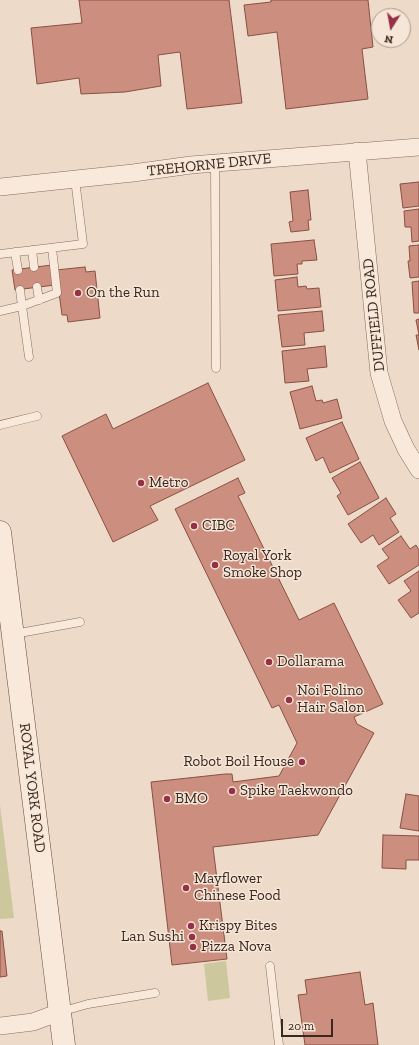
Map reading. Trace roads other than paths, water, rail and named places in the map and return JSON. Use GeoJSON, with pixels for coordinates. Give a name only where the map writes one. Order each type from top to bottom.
{"type":"FeatureCollection","features":[{"type":"Feature","properties":{"kind":"main road","name":"ROYAL YORK ROAD"},"geometry":{"type":"LineString","coordinates":[[0,532],[6,635],[64,1045]]}},
{"type":"Feature","properties":{"kind":"street","name":"TREHORNE DRIVE"},"geometry":{"type":"LineString","coordinates":[[0,186],[215,164],[419,146]]}},
{"type":"Feature","properties":{"kind":"street","name":"DUFFIELD ROAD"},"geometry":{"type":"LineString","coordinates":[[357,151],[379,373],[393,422],[413,446],[419,470]]}},
{"type":"Feature","properties":{"kind":"street"},"geometry":{"type":"LineString","coordinates":[[0,1026],[33,1022],[60,1012]]}},
{"type":"Feature","properties":{"kind":"lane"},"geometry":{"type":"LineString","coordinates":[[215,164],[216,368]]}},
{"type":"Feature","properties":{"kind":"lane"},"geometry":{"type":"LineString","coordinates":[[0,254],[83,244],[75,179]]}},
{"type":"Feature","properties":{"kind":"lane"},"geometry":{"type":"LineString","coordinates":[[0,311],[22,306],[57,293],[52,248]]}},
{"type":"Feature","properties":{"kind":"lane"},"geometry":{"type":"LineString","coordinates":[[32,250],[34,267]]}},
{"type":"Feature","properties":{"kind":"lane"},"geometry":{"type":"LineString","coordinates":[[15,252],[18,270]]}},
{"type":"Feature","properties":{"kind":"lane"},"geometry":{"type":"LineString","coordinates":[[37,287],[39,300]]}},
{"type":"Feature","properties":{"kind":"lane"},"geometry":{"type":"LineString","coordinates":[[20,290],[29,356]]}},
{"type":"Feature","properties":{"kind":"lane"},"geometry":{"type":"LineString","coordinates":[[0,425],[37,416]]}},
{"type":"Feature","properties":{"kind":"lane"},"geometry":{"type":"LineString","coordinates":[[6,635],[80,622]]}},
{"type":"Feature","properties":{"kind":"lane"},"geometry":{"type":"LineString","coordinates":[[270,966],[279,1045]]}},
{"type":"Feature","properties":{"kind":"lane"},"geometry":{"type":"LineString","coordinates":[[60,1012],[88,1004],[155,993]]}},
{"type":"Feature","properties":{"kind":"place","name":"On the Run"},"geometry":{"type":"Point","coordinates":[78,293]}},
{"type":"Feature","properties":{"kind":"place","name":"Metro"},"geometry":{"type":"Point","coordinates":[141,483]}},
{"type":"Feature","properties":{"kind":"place","name":"CIBC"},"geometry":{"type":"Point","coordinates":[194,526]}},
{"type":"Feature","properties":{"kind":"place","name":"Royal York Smoke Shop"},"geometry":{"type":"Point","coordinates":[215,565]}},
{"type":"Feature","properties":{"kind":"place","name":"Dollarama"},"geometry":{"type":"Point","coordinates":[269,662]}},
{"type":"Feature","properties":{"kind":"place","name":"Noi Folino Hair Salon"},"geometry":{"type":"Point","coordinates":[289,700]}},
{"type":"Feature","properties":{"kind":"place","name":"Robot Boil House"},"geometry":{"type":"Point","coordinates":[302,762]}},
{"type":"Feature","properties":{"kind":"place","name":"Spike Taekwondo"},"geometry":{"type":"Point","coordinates":[232,791]}},
{"type":"Feature","properties":{"kind":"place","name":"BMO"},"geometry":{"type":"Point","coordinates":[167,799]}},
{"type":"Feature","properties":{"kind":"place","name":"Mayflower Chinese Food"},"geometry":{"type":"Point","coordinates":[186,888]}},
{"type":"Feature","properties":{"kind":"place","name":"Krispy Bites"},"geometry":{"type":"Point","coordinates":[191,926]}},
{"type":"Feature","properties":{"kind":"place","name":"Lan Sushi"},"geometry":{"type":"Point","coordinates":[192,937]}},
{"type":"Feature","properties":{"kind":"place","name":"Pizza Nova"},"geometry":{"type":"Point","coordinates":[193,947]}}]}
